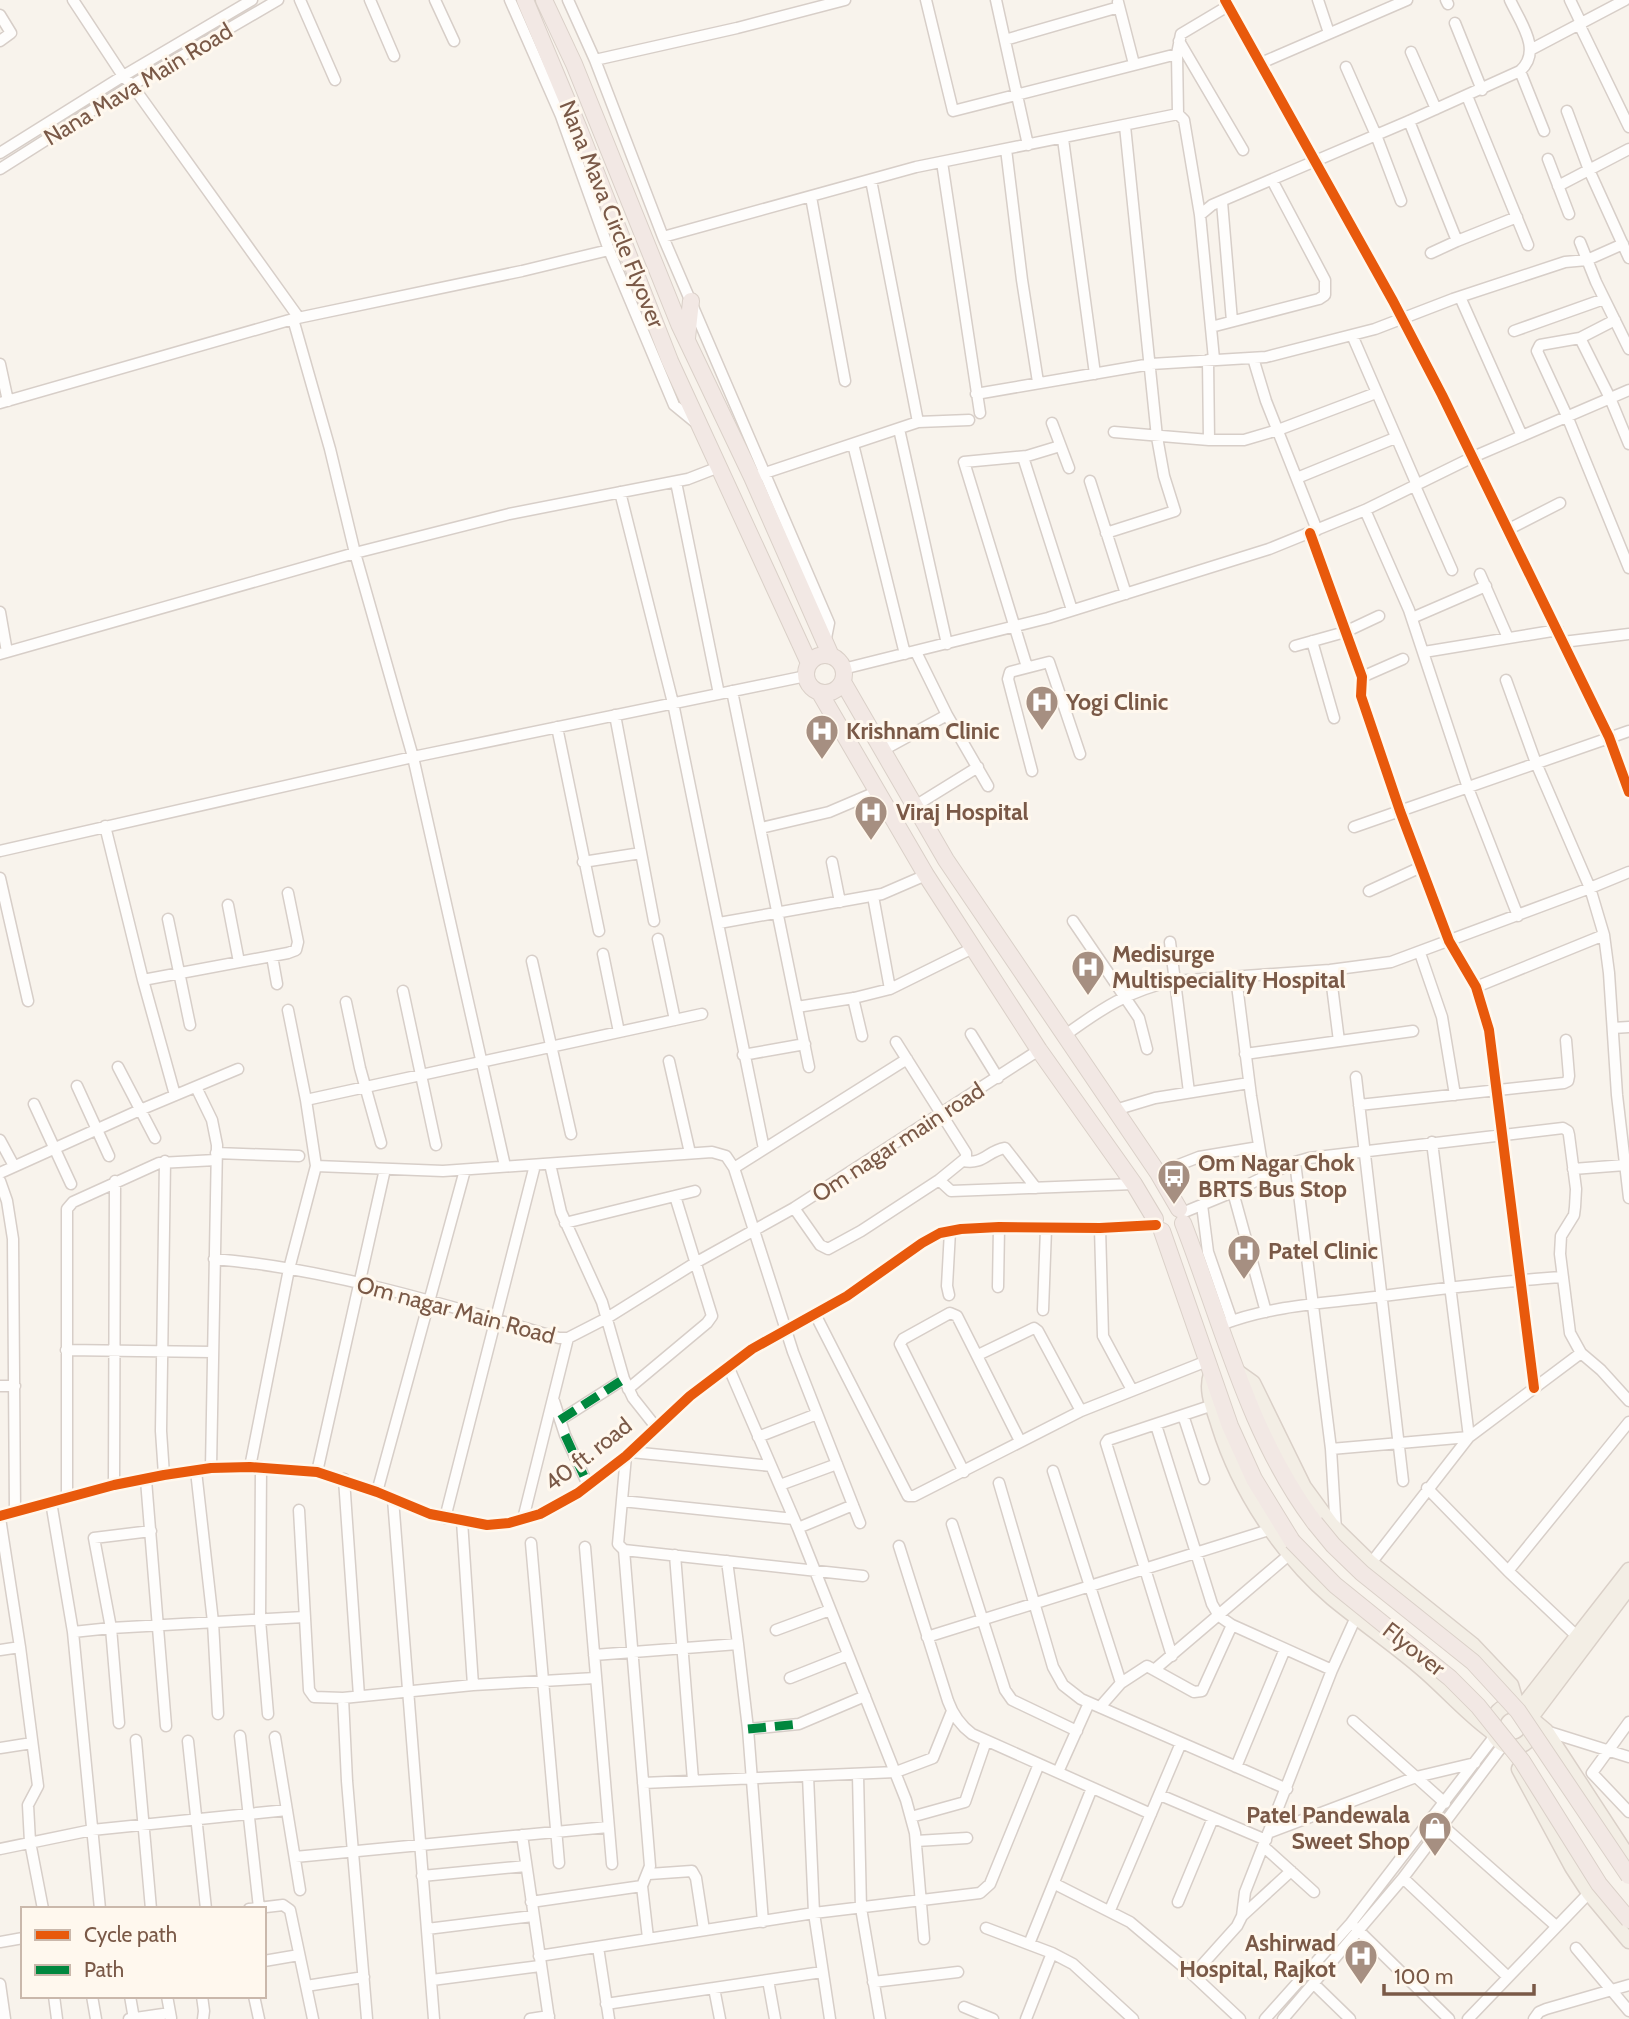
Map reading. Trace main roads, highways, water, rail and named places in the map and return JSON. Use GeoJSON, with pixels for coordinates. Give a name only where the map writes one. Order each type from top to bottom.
{"type":"FeatureCollection","features":[{"type":"Feature","properties":{"kind":"highway","name":"Nana Mava Circle Flyover"},"geometry":{"type":"LineString","coordinates":[[525,0],[670,361],[808,669]]}},
{"type":"Feature","properties":{"kind":"highway","name":"Nana Mava Circle Flyover"},"geometry":{"type":"LineString","coordinates":[[544,0],[574,64],[687,341],[759,475],[828,649]]}},
{"type":"Feature","properties":{"kind":"highway"},"geometry":{"type":"LineString","coordinates":[[687,341],[691,301]]}},
{"type":"Feature","properties":{"kind":"highway"},"geometry":{"type":"LineString","coordinates":[[828,649],[839,661],[843,676],[836,691],[820,693],[813,689],[808,669],[815,657],[828,649]]}},
{"type":"Feature","properties":{"kind":"highway","name":"Flyover"},"geometry":{"type":"LineString","coordinates":[[843,676],[946,860],[1158,1173],[1181,1215],[1226,1323],[1239,1373],[1255,1417],[1280,1468],[1315,1524],[1362,1573],[1473,1662],[1518,1711],[1629,1876]]}},
{"type":"Feature","properties":{"kind":"highway","name":"Flyover"},"geometry":{"type":"LineString","coordinates":[[820,693],[926,876],[1039,1050],[1133,1184],[1158,1225],[1230,1426],[1254,1479],[1291,1547],[1450,1678],[1478,1706],[1514,1749],[1599,1884],[1629,1920]]}},
{"type":"Feature","properties":{"kind":"highway"},"geometry":{"type":"LineString","coordinates":[[1169,1205],[1181,1215],[1177,1231],[1158,1225],[1156,1214],[1163,1206],[1169,1205]]}},
{"type":"Feature","properties":{"kind":"main road"},"geometry":{"type":"LineString","coordinates":[[1209,1368],[1208,1382],[1213,1405],[1227,1449],[1272,1529],[1291,1547],[1316,1582],[1420,1667],[1499,1740],[1518,1747],[1529,1740],[1534,1728],[1511,1685],[1473,1645],[1371,1563],[1336,1531],[1304,1487],[1253,1383],[1239,1373]]}},
{"type":"Feature","properties":{"kind":"main road"},"geometry":{"type":"LineString","coordinates":[[1526,1712],[1581,1640],[1626,1588],[1629,1570]]}},
{"type":"Feature","properties":{"kind":"main road"},"geometry":{"type":"LineString","coordinates":[[1627,1850],[1546,1731],[1526,1712],[1509,1705],[1497,1711],[1491,1724],[1499,1740],[1572,1867],[1589,1893],[1629,1941]]}},
{"type":"Feature","properties":{"kind":"place","name":"Yogi Clinic"},"geometry":{"type":"Point","coordinates":[1042,732]}},
{"type":"Feature","properties":{"kind":"place","name":"Krishnam Clinic"},"geometry":{"type":"Point","coordinates":[822,761]}},
{"type":"Feature","properties":{"kind":"place","name":"Viraj Hospital"},"geometry":{"type":"Point","coordinates":[871,842]}},
{"type":"Feature","properties":{"kind":"place","name":"Medisurge Multispeciality Hospital"},"geometry":{"type":"Point","coordinates":[1088,997]}},
{"type":"Feature","properties":{"kind":"place","name":"Om Nagar Chok BRTS Bus Stop"},"geometry":{"type":"Point","coordinates":[1174,1206]}},
{"type":"Feature","properties":{"kind":"place","name":"Patel Clinic"},"geometry":{"type":"Point","coordinates":[1244,1281]}},
{"type":"Feature","properties":{"kind":"place","name":"Patel Pandewala Sweet Shop"},"geometry":{"type":"Point","coordinates":[1435,1858]}},
{"type":"Feature","properties":{"kind":"place","name":"Ashirwad Hospital, Rajkot"},"geometry":{"type":"Point","coordinates":[1361,1986]}}]}
